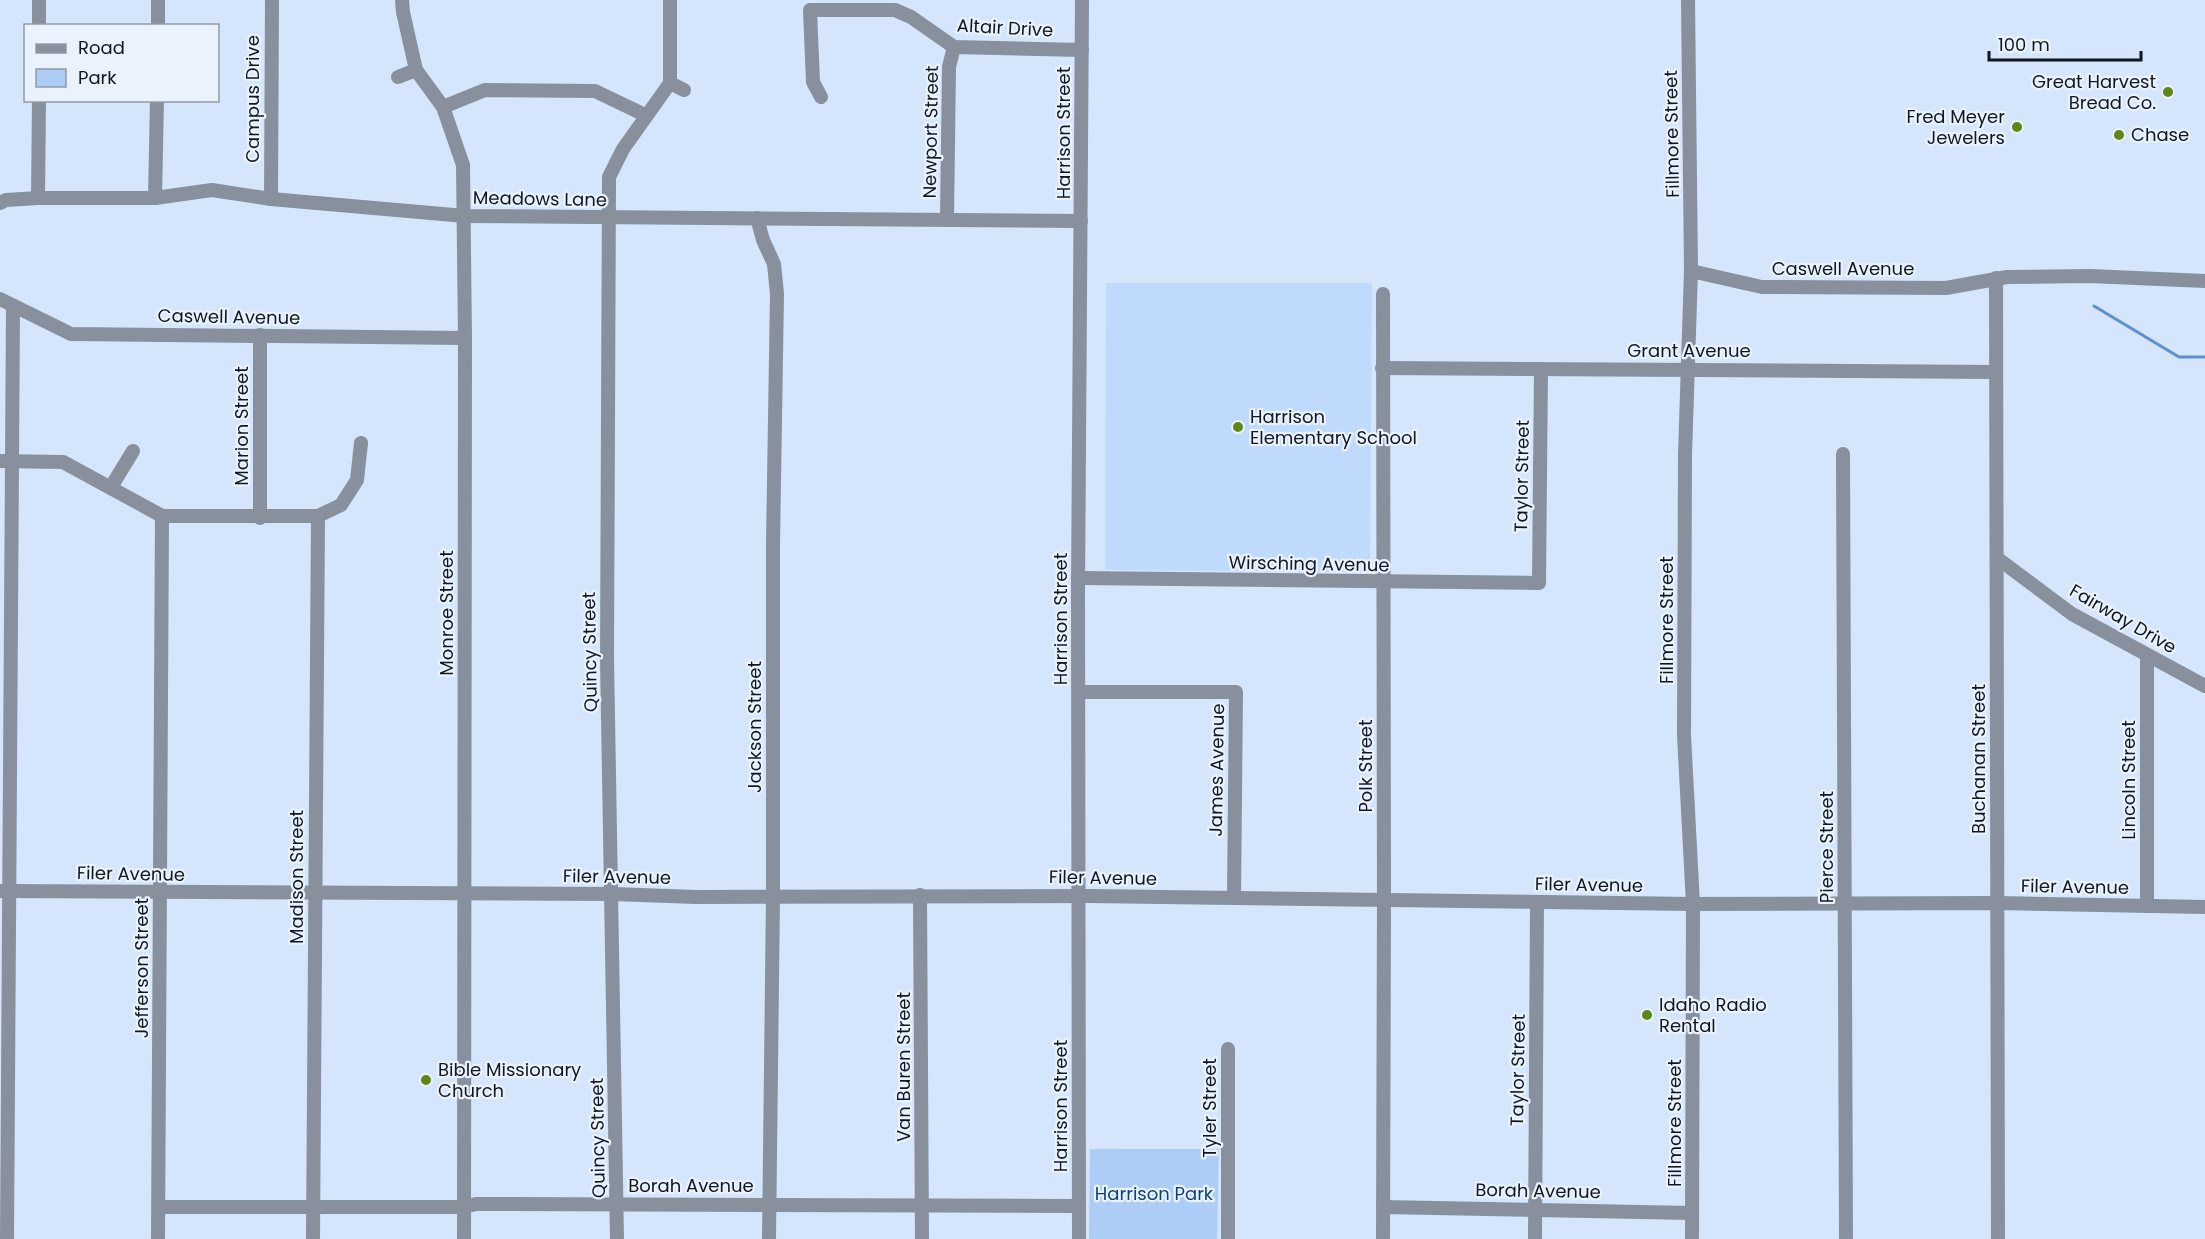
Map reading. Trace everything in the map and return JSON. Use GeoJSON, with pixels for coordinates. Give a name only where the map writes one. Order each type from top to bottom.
{"type":"FeatureCollection","features":[{"type":"Feature","properties":{"kind":"street"},"geometry":{"type":"LineString","coordinates":[[39,0],[39,24]]}},
{"type":"Feature","properties":{"kind":"street"},"geometry":{"type":"LineString","coordinates":[[158,0],[158,24]]}},
{"type":"Feature","properties":{"kind":"street","name":"Campus Drive"},"geometry":{"type":"LineString","coordinates":[[271,199],[272,0]]}},
{"type":"Feature","properties":{"kind":"street","name":"Monroe Street"},"geometry":{"type":"LineString","coordinates":[[402,0],[402,12],[416,70],[443,107],[463,165],[465,216],[464,1239]]}},
{"type":"Feature","properties":{"kind":"street"},"geometry":{"type":"LineString","coordinates":[[670,0],[670,83],[684,90]]}},
{"type":"Feature","properties":{"kind":"street","name":"Harrison Street"},"geometry":{"type":"LineString","coordinates":[[1078,1239],[1078,578],[1082,0]]}},
{"type":"Feature","properties":{"kind":"street","name":"Fillmore Street"},"geometry":{"type":"LineString","coordinates":[[1688,0],[1691,271],[1685,455],[1684,735],[1693,904],[1692,1239]]}},
{"type":"Feature","properties":{"kind":"street","name":"Altair Drive"},"geometry":{"type":"LineString","coordinates":[[821,97],[813,82],[810,10],[895,10],[911,17],[954,47],[1082,50]]}},
{"type":"Feature","properties":{"kind":"street","name":"Newport Street"},"geometry":{"type":"LineString","coordinates":[[947,219],[949,67],[954,47]]}},
{"type":"Feature","properties":{"kind":"street"},"geometry":{"type":"LineString","coordinates":[[398,77],[416,70]]}},
{"type":"Feature","properties":{"kind":"street","name":"Quincy Street"},"geometry":{"type":"LineString","coordinates":[[617,1239],[613,894],[607,659],[609,177],[623,149],[645,115],[670,83]]}},
{"type":"Feature","properties":{"kind":"street"},"geometry":{"type":"LineString","coordinates":[[443,107],[485,90],[595,91],[645,115]]}},
{"type":"Feature","properties":{"kind":"street"},"geometry":{"type":"LineString","coordinates":[[38,198],[39,102]]}},
{"type":"Feature","properties":{"kind":"street"},"geometry":{"type":"LineString","coordinates":[[155,198],[157,102]]}},
{"type":"Feature","properties":{"kind":"street","name":"Meadows Lane"},"geometry":{"type":"LineString","coordinates":[[0,202],[38,198],[155,198],[213,190],[271,199],[465,216],[1082,221]]}},
{"type":"Feature","properties":{"kind":"street","name":"Jackson Street"},"geometry":{"type":"LineString","coordinates":[[757,218],[763,240],[774,264],[777,294],[773,544],[773,896],[769,1239]]}},
{"type":"Feature","properties":{"kind":"street","name":"Caswell Avenue"},"geometry":{"type":"LineString","coordinates":[[1691,271],[1762,287],[1946,288],[1996,278],[2090,276],[2205,281]]}},
{"type":"Feature","properties":{"kind":"street","name":"Buchanan Street"},"geometry":{"type":"LineString","coordinates":[[1996,278],[1998,1239]]}},
{"type":"Feature","properties":{"kind":"street","name":"Polk Street"},"geometry":{"type":"LineString","coordinates":[[1383,294],[1383,1239]]}},
{"type":"Feature","properties":{"kind":"street"},"geometry":{"type":"LineString","coordinates":[[6,302],[7,1239]]}},
{"type":"Feature","properties":{"kind":"street","name":"Caswell Avenue"},"geometry":{"type":"LineString","coordinates":[[6,302],[70,333],[465,338]]}},
{"type":"Feature","properties":{"kind":"street","name":"Marion Street"},"geometry":{"type":"LineString","coordinates":[[260,335],[260,518]]}},
{"type":"Feature","properties":{"kind":"street","name":"Grant Avenue"},"geometry":{"type":"LineString","coordinates":[[1382,368],[1996,372]]}},
{"type":"Feature","properties":{"kind":"street","name":"Taylor Street"},"geometry":{"type":"LineString","coordinates":[[1539,583],[1541,369]]}},
{"type":"Feature","properties":{"kind":"street"},"geometry":{"type":"LineString","coordinates":[[6,461],[63,462],[162,516],[260,518],[318,516],[341,505],[357,480],[361,442]]}},
{"type":"Feature","properties":{"kind":"street"},"geometry":{"type":"LineString","coordinates":[[111,487],[133,451]]}},
{"type":"Feature","properties":{"kind":"street","name":"Pierce Street"},"geometry":{"type":"LineString","coordinates":[[1843,454],[1846,1239]]}},
{"type":"Feature","properties":{"kind":"street","name":"Jefferson Street"},"geometry":{"type":"LineString","coordinates":[[158,1239],[162,516]]}},
{"type":"Feature","properties":{"kind":"street","name":"Madison Street"},"geometry":{"type":"LineString","coordinates":[[313,1239],[318,516]]}},
{"type":"Feature","properties":{"kind":"street","name":"Fairway Drive"},"geometry":{"type":"LineString","coordinates":[[1997,558],[2072,614],[2205,686]]}},
{"type":"Feature","properties":{"kind":"street","name":"Wirsching Avenue"},"geometry":{"type":"LineString","coordinates":[[1078,578],[1539,583]]}},
{"type":"Feature","properties":{"kind":"street","name":"Lincoln Street"},"geometry":{"type":"LineString","coordinates":[[2147,655],[2147,906]]}},
{"type":"Feature","properties":{"kind":"street","name":"James Avenue"},"geometry":{"type":"LineString","coordinates":[[1079,692],[1236,692],[1234,898]]}},
{"type":"Feature","properties":{"kind":"street","name":"Filer Avenue"},"geometry":{"type":"LineString","coordinates":[[5,891],[613,894],[696,897],[1078,896],[1693,904],[1998,903],[2205,907]]}},
{"type":"Feature","properties":{"kind":"street","name":"Van Buren Street"},"geometry":{"type":"LineString","coordinates":[[921,895],[922,1239]]}},
{"type":"Feature","properties":{"kind":"street","name":"Taylor Street"},"geometry":{"type":"LineString","coordinates":[[1534,1239],[1537,902]]}},
{"type":"Feature","properties":{"kind":"street","name":"Tyler Street"},"geometry":{"type":"LineString","coordinates":[[1228,1049],[1228,1239]]}},
{"type":"Feature","properties":{"kind":"street","name":"Borah Avenue"},"geometry":{"type":"LineString","coordinates":[[159,1207],[464,1207],[476,1204],[1079,1206]]}},
{"type":"Feature","properties":{"kind":"street","name":"Borah Avenue"},"geometry":{"type":"LineString","coordinates":[[1383,1207],[1692,1213]]}},
{"type":"Feature","properties":{"kind":"shaded area","name":"Harrison Elementary School"},"geometry":{"type":"Polygon","coordinates":[[[1106,283],[1372,283],[1370,572],[1105,570],[1106,283]]]}},
{"type":"Feature","properties":{"kind":"green space","name":"Harrison Park"},"geometry":{"type":"Polygon","coordinates":[[[1090,1149],[1219,1149],[1217,1239],[1089,1239],[1090,1149]]]}},
{"type":"Feature","properties":{"kind":"waterway"},"geometry":{"type":"LineString","coordinates":[[2094,306],[2179,357],[2205,357]]}},
{"type":"Feature","properties":{"kind":"place","name":"Great Harvest Bread Co."},"geometry":{"type":"Point","coordinates":[2168,92]}},
{"type":"Feature","properties":{"kind":"place","name":"Fred Meyer Jewelers"},"geometry":{"type":"Point","coordinates":[2017,127]}},
{"type":"Feature","properties":{"kind":"place","name":"Chase"},"geometry":{"type":"Point","coordinates":[2119,135]}},
{"type":"Feature","properties":{"kind":"place","name":"Harrison Elementary School"},"geometry":{"type":"Point","coordinates":[1238,427]}},
{"type":"Feature","properties":{"kind":"place","name":"Idaho Radio Rental"},"geometry":{"type":"Point","coordinates":[1647,1015]}},
{"type":"Feature","properties":{"kind":"place","name":"Bible Missionary Church"},"geometry":{"type":"Point","coordinates":[426,1080]}}]}
